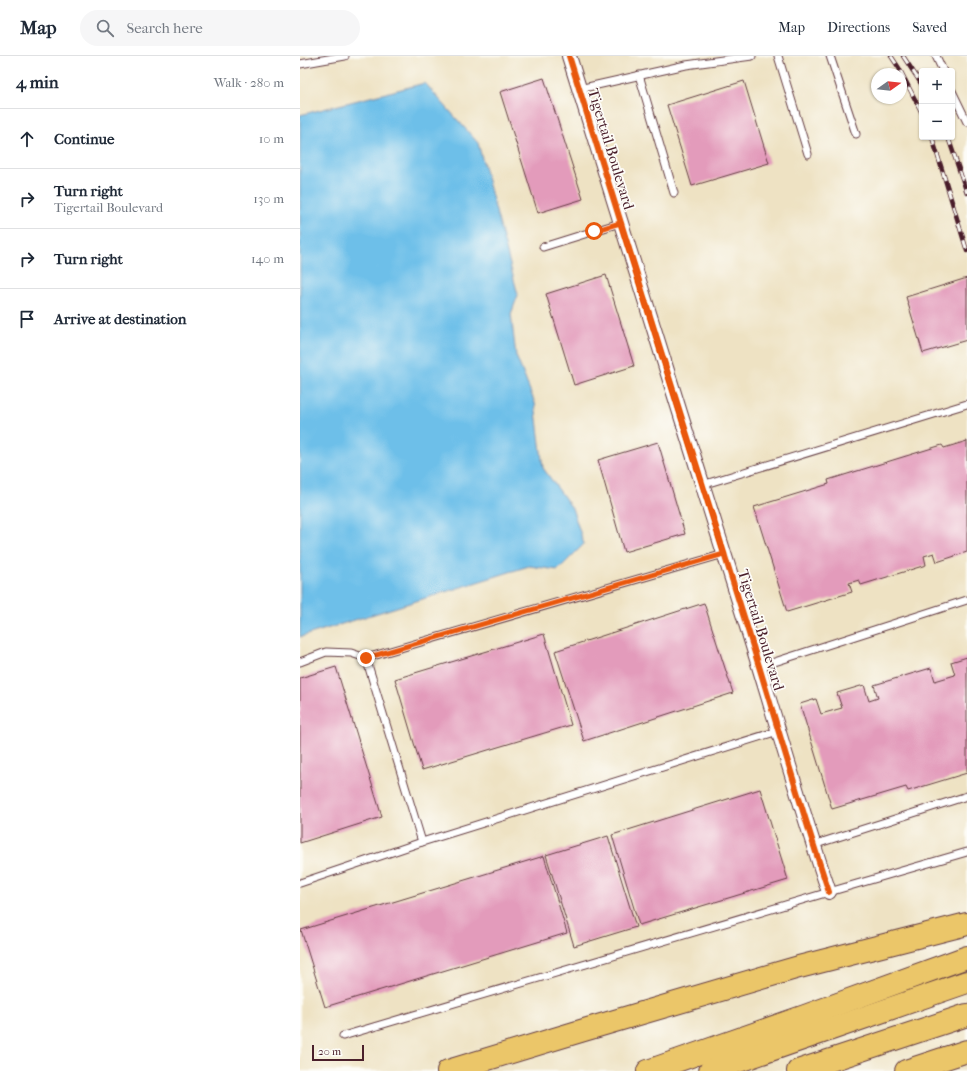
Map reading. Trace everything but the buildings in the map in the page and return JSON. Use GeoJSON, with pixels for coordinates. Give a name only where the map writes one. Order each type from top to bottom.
{"type":"FeatureCollection","features":[{"type":"Feature","properties":{"kind":"highway"},"geometry":{"type":"LineString","coordinates":[[448,1071],[799,967],[967,924]]}},
{"type":"Feature","properties":{"kind":"highway"},"geometry":{"type":"LineString","coordinates":[[648,1071],[967,957]]}},
{"type":"Feature","properties":{"kind":"highway"},"geometry":{"type":"LineString","coordinates":[[710,1071],[967,982]]}},
{"type":"Feature","properties":{"kind":"highway"},"geometry":{"type":"LineString","coordinates":[[798,1071],[967,1015]]}},
{"type":"Feature","properties":{"kind":"highway"},"geometry":{"type":"LineString","coordinates":[[678,1060],[854,1021]]}},
{"type":"Feature","properties":{"kind":"highway"},"geometry":{"type":"LineString","coordinates":[[906,1071],[967,1051]]}},
{"type":"Feature","properties":{"kind":"street","name":"Tigertail Boulevard"},"geometry":{"type":"LineString","coordinates":[[570,56],[578,89],[724,554],[813,845],[829,892]]}},
{"type":"Feature","properties":{"kind":"lane"},"geometry":{"type":"LineString","coordinates":[[300,64],[345,56]]}},
{"type":"Feature","properties":{"kind":"lane"},"geometry":{"type":"LineString","coordinates":[[578,89],[686,65],[752,56]]}},
{"type":"Feature","properties":{"kind":"lane"},"geometry":{"type":"LineString","coordinates":[[778,56],[808,154]]}},
{"type":"Feature","properties":{"kind":"lane"},"geometry":{"type":"LineString","coordinates":[[830,56],[856,134]]}},
{"type":"Feature","properties":{"kind":"lane"},"geometry":{"type":"LineString","coordinates":[[936,56],[942,68]]}},
{"type":"Feature","properties":{"kind":"lane"},"geometry":{"type":"LineString","coordinates":[[639,75],[674,193]]}},
{"type":"Feature","properties":{"kind":"lane"},"geometry":{"type":"LineString","coordinates":[[955,97],[967,122]]}},
{"type":"Feature","properties":{"kind":"lane"},"geometry":{"type":"LineString","coordinates":[[543,247],[620,223]]}},
{"type":"Feature","properties":{"kind":"lane"},"geometry":{"type":"LineString","coordinates":[[702,484],[967,404]]}},
{"type":"Feature","properties":{"kind":"lane"},"geometry":{"type":"LineString","coordinates":[[300,662],[326,652],[351,653],[366,658],[724,554]]}},
{"type":"Feature","properties":{"kind":"lane"},"geometry":{"type":"LineString","coordinates":[[759,667],[967,600]]}},
{"type":"Feature","properties":{"kind":"lane"},"geometry":{"type":"LineString","coordinates":[[366,658],[422,842]]}},
{"type":"Feature","properties":{"kind":"lane"},"geometry":{"type":"LineString","coordinates":[[300,883],[422,842],[778,731]]}},
{"type":"Feature","properties":{"kind":"lane"},"geometry":{"type":"LineString","coordinates":[[813,845],[967,796]]}},
{"type":"Feature","properties":{"kind":"lane"},"geometry":{"type":"LineString","coordinates":[[343,1036],[967,852]]}},
{"type":"Feature","properties":{"kind":"water"},"geometry":{"type":"Polygon","coordinates":[[[425,83],[478,143],[518,295],[511,314],[516,356],[535,403],[543,468],[572,508],[584,544],[558,570],[529,566],[300,637],[300,115],[425,83]]]}},
{"type":"Feature","properties":{"kind":"railway"},"geometry":{"type":"LineString","coordinates":[[891,56],[899,68],[919,107]]}},
{"type":"Feature","properties":{"kind":"railway"},"geometry":{"type":"LineString","coordinates":[[903,56],[919,80]]}},
{"type":"Feature","properties":{"kind":"railway"},"geometry":{"type":"LineString","coordinates":[[933,140],[967,251]]}},
{"type":"Feature","properties":{"kind":"railway"},"geometry":{"type":"LineString","coordinates":[[949,140],[967,193]]}},
{"type":"Feature","properties":{"kind":"cycle path"},"geometry":{"type":"LineString","coordinates":[[569,56],[829,892]]}},
{"type":"Feature","properties":{"kind":"route"},"geometry":{"type":"LineString","coordinates":[[366,658],[724,554],[620,223],[594,231]]}}]}
